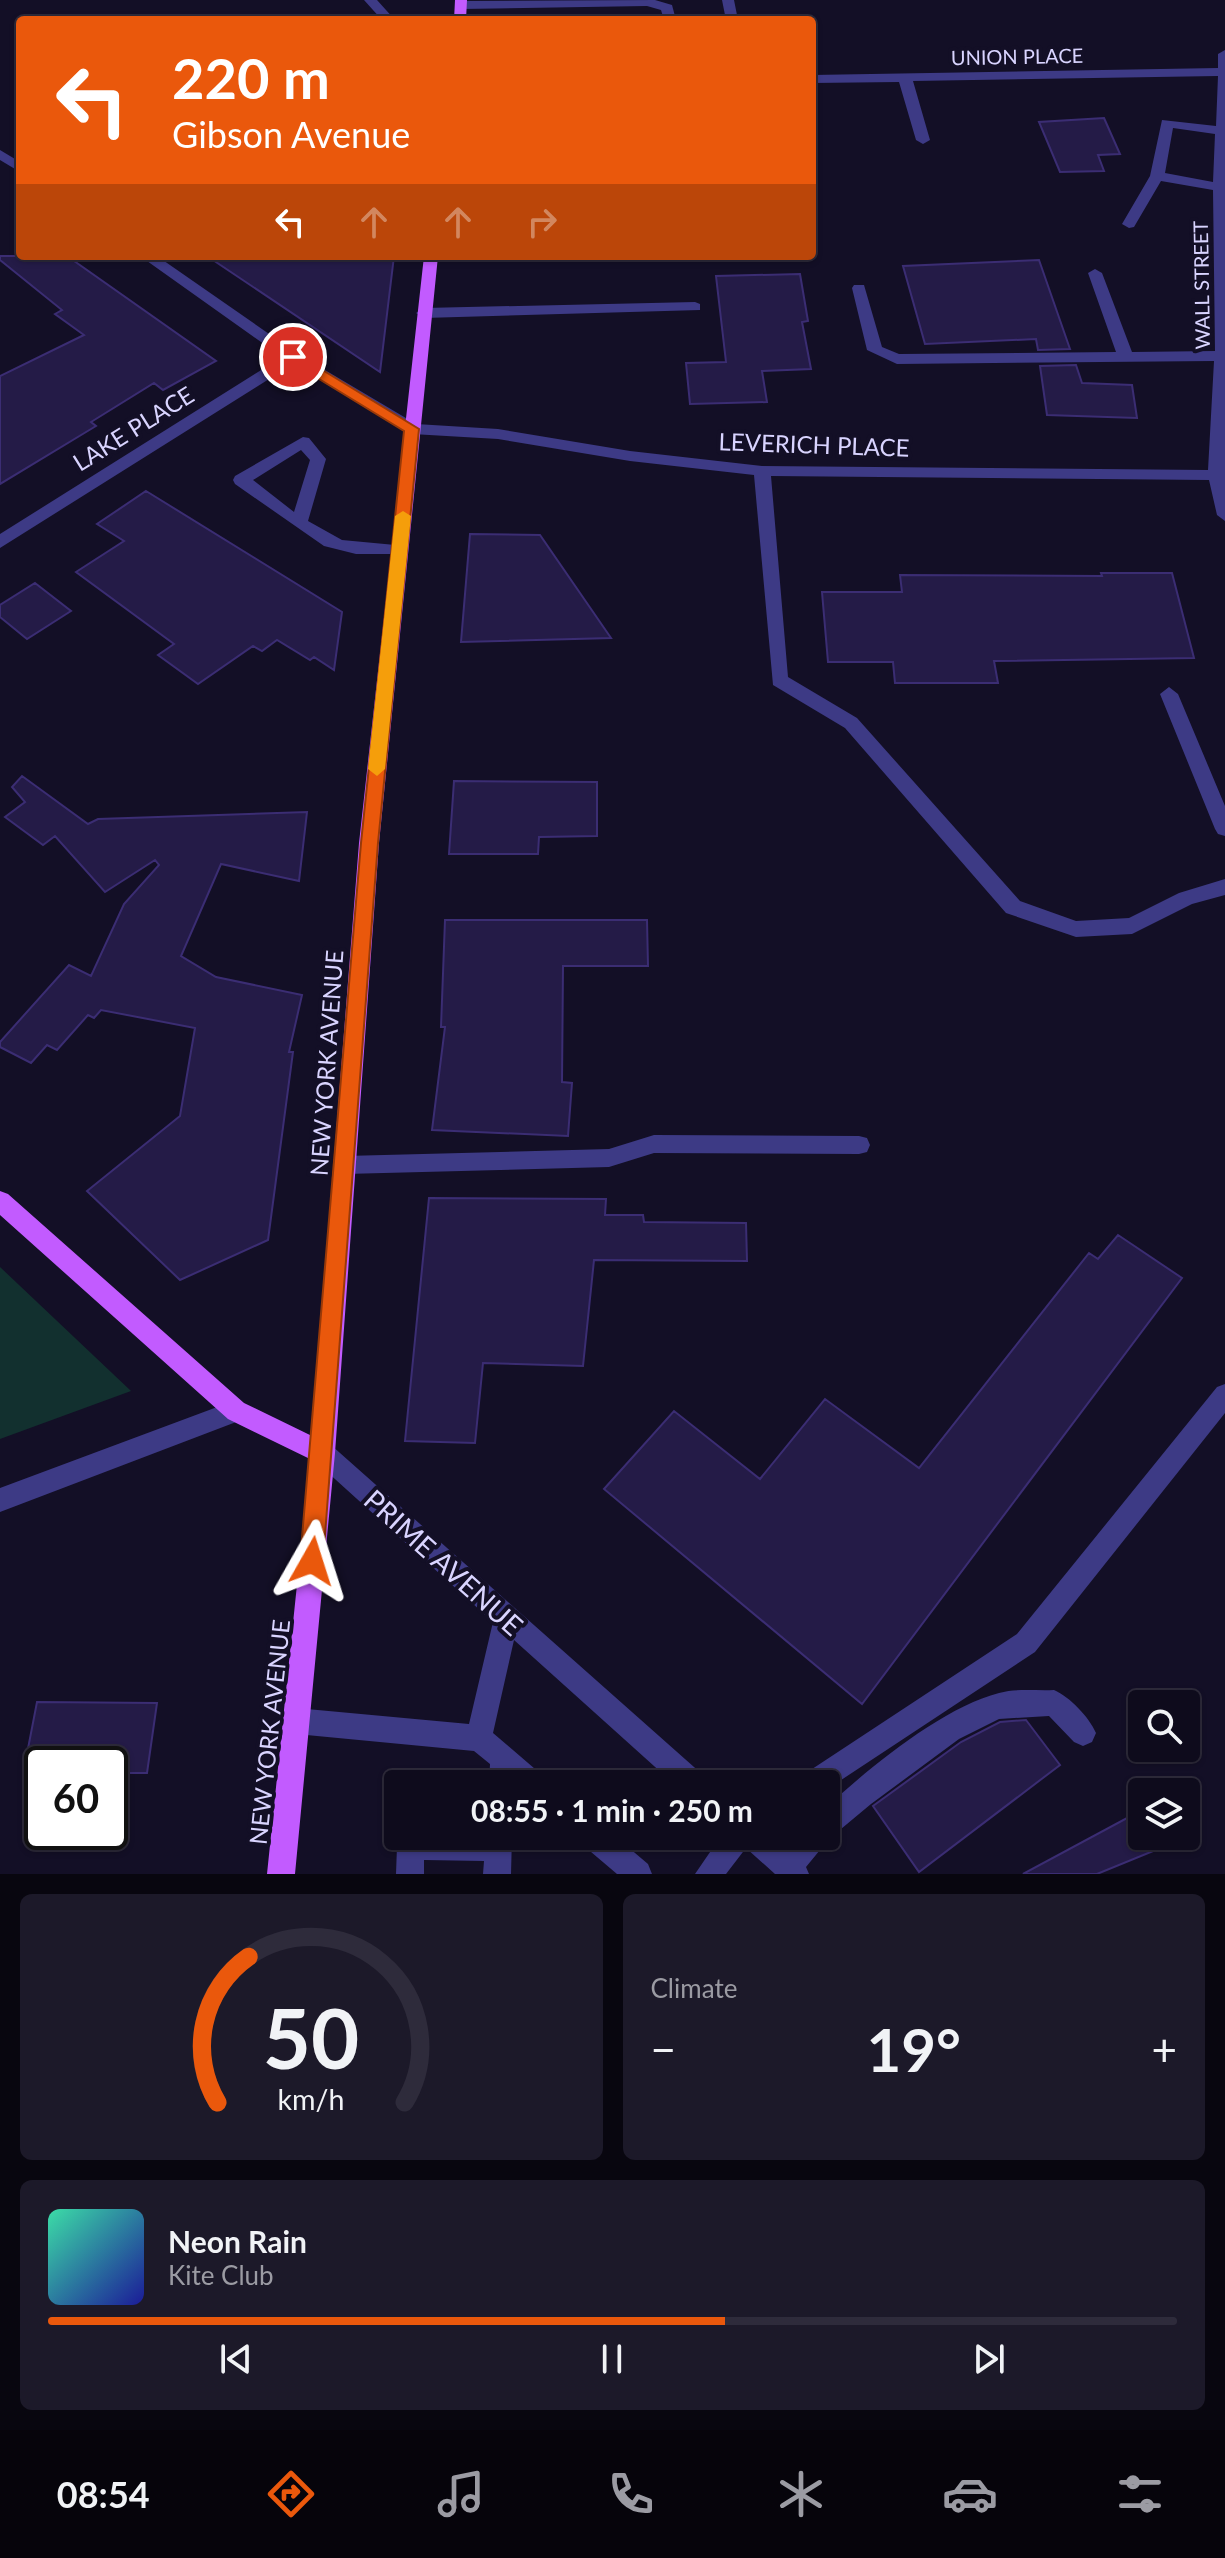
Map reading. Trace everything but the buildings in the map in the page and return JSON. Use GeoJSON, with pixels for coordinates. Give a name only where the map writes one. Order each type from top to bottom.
{"type":"FeatureCollection","features":[{"type":"Feature","properties":{"kind":"main road","name":"NEW YORK AVENUE"},"geometry":{"type":"LineString","coordinates":[[281,1874],[323,1453],[369,843],[431,260]]}},
{"type":"Feature","properties":{"kind":"main road","name":"PRIME AVENUE"},"geometry":{"type":"LineString","coordinates":[[0,1201],[236,1411],[323,1453]]}},
{"type":"Feature","properties":{"kind":"street"},"geometry":{"type":"LineString","coordinates":[[370,0],[385,16]]}},
{"type":"Feature","properties":{"kind":"street"},"geometry":{"type":"LineString","coordinates":[[461,2],[648,2],[667,8],[669,16]]}},
{"type":"Feature","properties":{"kind":"street","name":"WALL STREET"},"geometry":{"type":"LineString","coordinates":[[1225,54],[1220,187],[1222,356],[1216,475],[1225,515]]}},
{"type":"Feature","properties":{"kind":"street","name":"UNION PLACE"},"geometry":{"type":"LineString","coordinates":[[816,79],[1224,72]]}},
{"type":"Feature","properties":{"kind":"street"},"geometry":{"type":"LineString","coordinates":[[905,78],[923,140]]}},
{"type":"Feature","properties":{"kind":"street"},"geometry":{"type":"LineString","coordinates":[[1129,224],[1157,176],[1167,123],[1221,131]]}},
{"type":"Feature","properties":{"kind":"street"},"geometry":{"type":"LineString","coordinates":[[1157,176],[1220,187]]}},
{"type":"Feature","properties":{"kind":"street"},"geometry":{"type":"LineString","coordinates":[[153,260],[293,357],[412,429]]}},
{"type":"Feature","properties":{"kind":"street"},"geometry":{"type":"LineString","coordinates":[[1095,273],[1126,357]]}},
{"type":"Feature","properties":{"kind":"street"},"geometry":{"type":"LineString","coordinates":[[859,288],[875,350],[897,359],[1222,356]]}},
{"type":"Feature","properties":{"kind":"street"},"geometry":{"type":"LineString","coordinates":[[424,313],[695,307]]}},
{"type":"Feature","properties":{"kind":"street","name":"LAKE PLACE"},"geometry":{"type":"LineString","coordinates":[[0,542],[293,357]]}},
{"type":"Feature","properties":{"kind":"street","name":"LEVERICH PLACE"},"geometry":{"type":"LineString","coordinates":[[412,429],[498,434],[630,456],[762,471],[1216,475]]}},
{"type":"Feature","properties":{"kind":"street"},"geometry":{"type":"LineString","coordinates":[[300,521],[318,459],[303,442],[241,480],[331,543],[364,549],[400,550]]}},
{"type":"Feature","properties":{"kind":"street"},"geometry":{"type":"LineString","coordinates":[[762,471],[779,680],[851,723],[1013,907],[1076,929],[1132,926],[1186,898],[1225,887]]}},
{"type":"Feature","properties":{"kind":"street"},"geometry":{"type":"LineString","coordinates":[[1169,694],[1225,829]]}},
{"type":"Feature","properties":{"kind":"street"},"geometry":{"type":"LineString","coordinates":[[345,1165],[609,1158],[654,1144],[859,1145]]}},
{"type":"Feature","properties":{"kind":"street"},"geometry":{"type":"LineString","coordinates":[[833,1770],[1026,1643],[1225,1395]]}},
{"type":"Feature","properties":{"kind":"street"},"geometry":{"type":"LineString","coordinates":[[0,1500],[236,1411]]}},
{"type":"Feature","properties":{"kind":"street","name":"PRIME AVENUE"},"geometry":{"type":"LineString","coordinates":[[323,1453],[678,1770]]}},
{"type":"Feature","properties":{"kind":"street"},"geometry":{"type":"LineString","coordinates":[[501,1770],[479,1738],[507,1617]]}},
{"type":"Feature","properties":{"kind":"street"},"geometry":{"type":"LineString","coordinates":[[840,1812],[932,1742],[995,1706],[1054,1703],[1083,1733]]}},
{"type":"Feature","properties":{"kind":"street"},"geometry":{"type":"LineString","coordinates":[[296,1721],[479,1738]]}},
{"type":"Feature","properties":{"kind":"street"},"geometry":{"type":"LineString","coordinates":[[410,1874],[411,1846],[498,1853]]}},
{"type":"Feature","properties":{"kind":"street"},"geometry":{"type":"LineString","coordinates":[[610,1850],[638,1874]]}},
{"type":"Feature","properties":{"kind":"street"},"geometry":{"type":"LineString","coordinates":[[709,1874],[727,1850]]}},
{"type":"Feature","properties":{"kind":"street"},"geometry":{"type":"LineString","coordinates":[[768,1850],[790,1870],[806,1850]]}},
{"type":"Feature","properties":{"kind":"green space"},"geometry":{"type":"Polygon","coordinates":[[[0,1267],[131,1391],[0,1439],[0,1267]]]}},
{"type":"Feature","properties":{"kind":"slow traffic"},"geometry":{"type":"LineString","coordinates":[[377,769],[403,516]]}},
{"type":"Feature","properties":{"kind":"route"},"geometry":{"type":"LineString","coordinates":[[293,357],[412,429],[369,843],[323,1453],[312,1561]]}}]}
